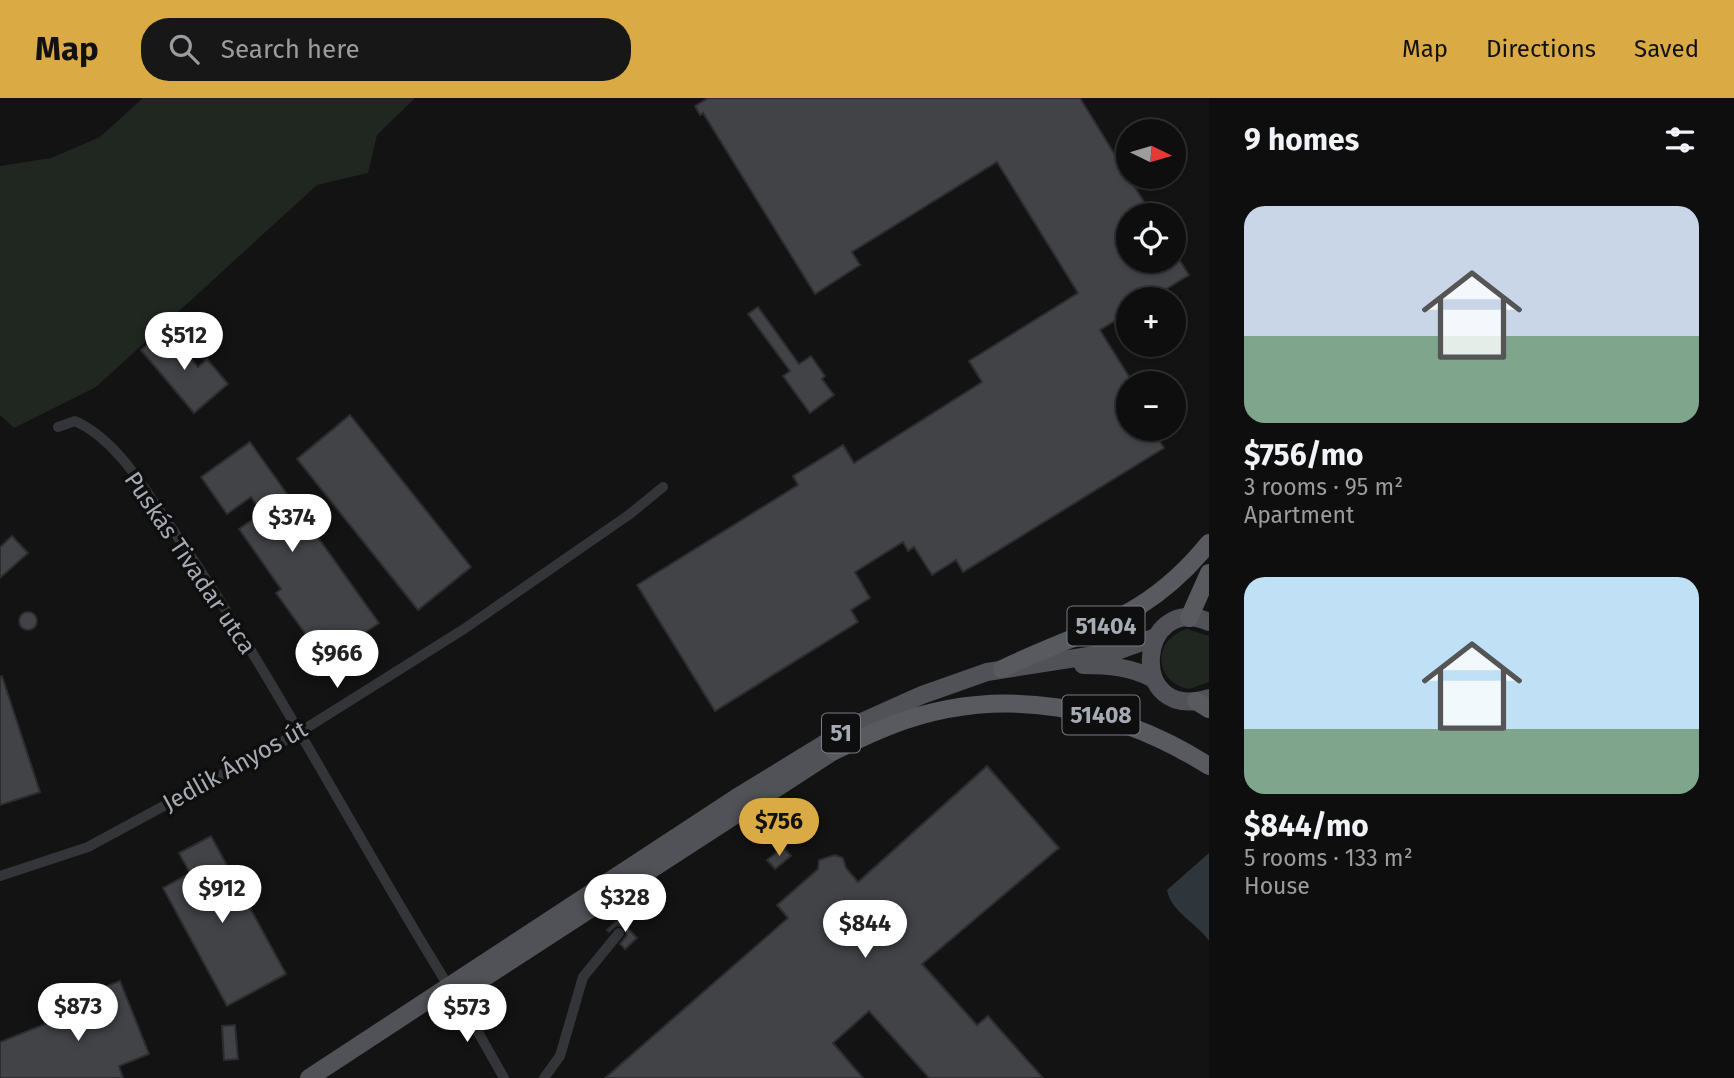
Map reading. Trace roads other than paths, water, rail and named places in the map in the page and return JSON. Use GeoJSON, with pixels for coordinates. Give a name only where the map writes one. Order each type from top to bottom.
{"type":"FeatureCollection","features":[{"type":"Feature","properties":{"kind":"highway","name":"51404"},"geometry":{"type":"LineString","coordinates":[[1002,669],[1085,635],[1144,605],[1178,579],[1209,543]]}},
{"type":"Feature","properties":{"kind":"highway"},"geometry":{"type":"LineString","coordinates":[[1189,618],[1209,573]]}},
{"type":"Feature","properties":{"kind":"highway","name":"51408"},"geometry":{"type":"LineString","coordinates":[[834,751],[894,724],[951,709],[982,704],[1040,704],[1074,709],[1128,724],[1177,746],[1209,766]]}},
{"type":"Feature","properties":{"kind":"main road","name":"51"},"geometry":{"type":"LineString","coordinates":[[330,1078],[453,991],[826,741],[922,695],[1002,669],[1114,652],[1156,637],[1170,623],[1189,618]]}},
{"type":"Feature","properties":{"kind":"main road"},"geometry":{"type":"LineString","coordinates":[[1189,618],[1209,622]]}},
{"type":"Feature","properties":{"kind":"main road"},"geometry":{"type":"LineString","coordinates":[[1154,679],[1149,658],[1156,637]]}},
{"type":"Feature","properties":{"kind":"main road","name":"51"},"geometry":{"type":"LineString","coordinates":[[309,1078],[453,991],[834,751],[897,715],[958,690],[1001,678],[1084,664],[1116,666],[1138,671],[1154,679],[1167,694],[1186,701],[1205,703]]}},
{"type":"Feature","properties":{"kind":"street","name":"Puskás Tivadar utca"},"geometry":{"type":"LineString","coordinates":[[58,427],[75,421],[95,430],[141,484],[207,580],[504,1078]]}},
{"type":"Feature","properties":{"kind":"street","name":"Jedlik Ányos út"},"geometry":{"type":"LineString","coordinates":[[0,876],[88,847],[300,733],[464,629],[630,514],[663,486]]}},
{"type":"Feature","properties":{"kind":"street"},"geometry":{"type":"LineString","coordinates":[[544,1078],[560,1056],[583,977],[619,933]]}}]}
